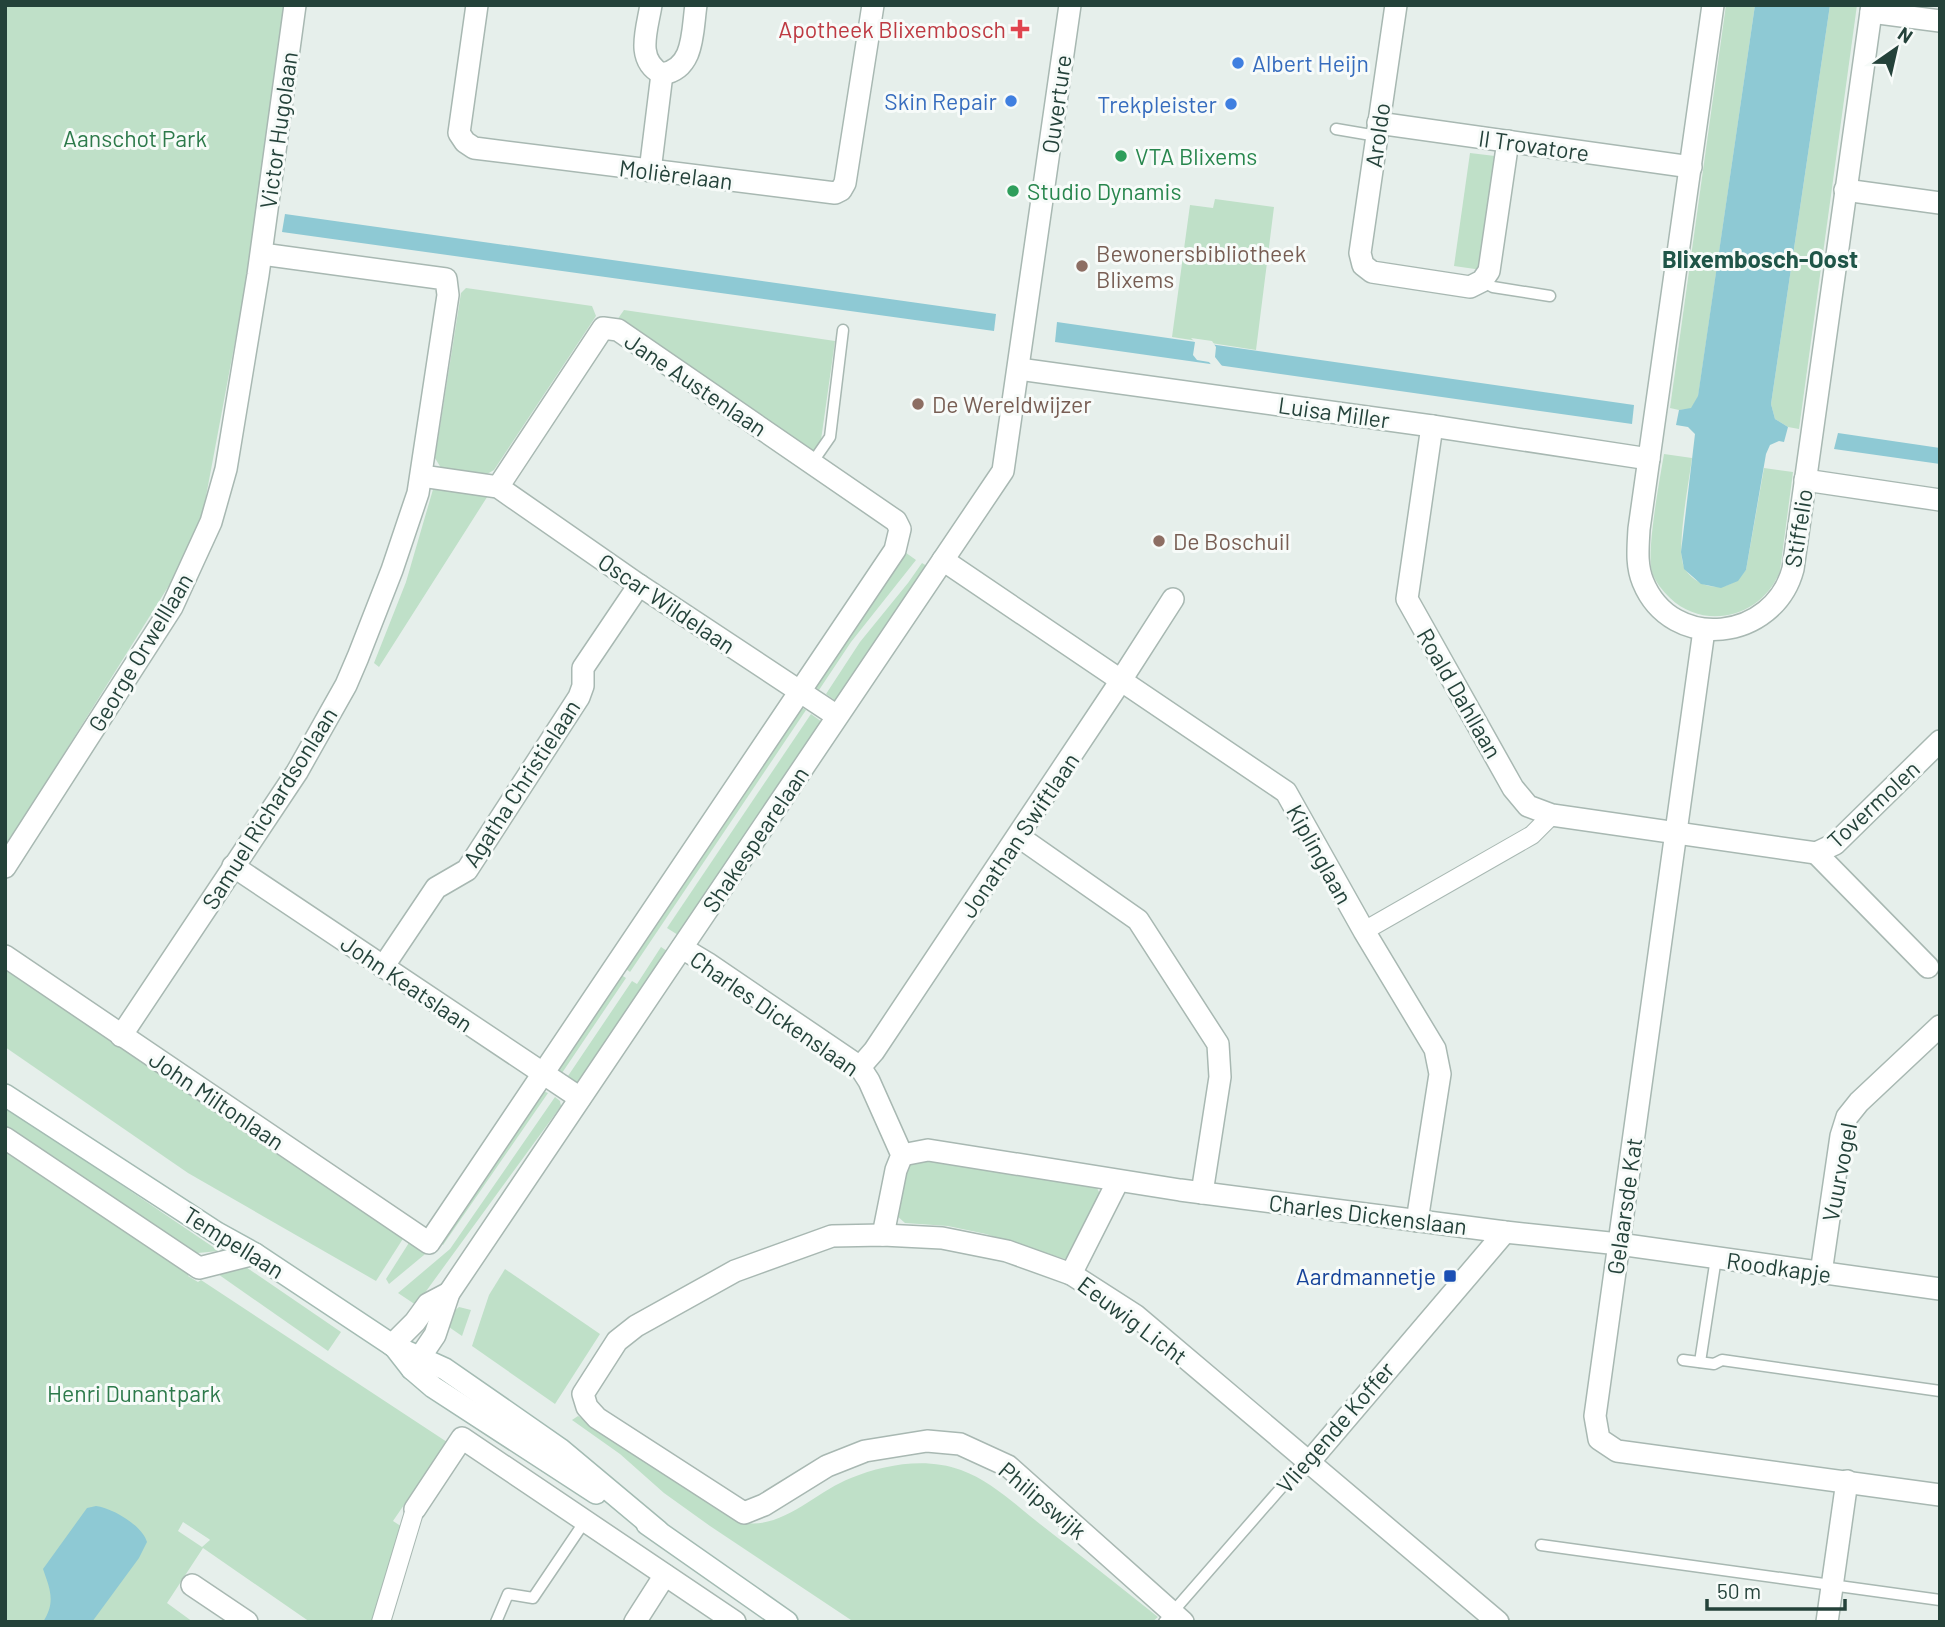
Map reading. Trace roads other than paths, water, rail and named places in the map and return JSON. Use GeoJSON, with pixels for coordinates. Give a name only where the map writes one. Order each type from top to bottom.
{"type":"FeatureCollection","features":[{"type":"Feature","properties":{"kind":"street","name":"Victor Hugolaan"},"geometry":{"type":"LineString","coordinates":[[262,254],[295,5]]}},
{"type":"Feature","properties":{"kind":"street","name":"Molièrelaan"},"geometry":{"type":"LineString","coordinates":[[477,5],[459,132],[465,142],[474,148],[835,193],[841,190],[845,183],[873,5]]}},
{"type":"Feature","properties":{"kind":"street"},"geometry":{"type":"LineString","coordinates":[[650,5],[645,56],[649,65],[662,74],[677,70],[689,52],[696,5]]}},
{"type":"Feature","properties":{"kind":"street","name":"Ouverture"},"geometry":{"type":"LineString","coordinates":[[1019,369],[1070,5]]}},
{"type":"Feature","properties":{"kind":"street","name":"Aroldo"},"geometry":{"type":"LineString","coordinates":[[1396,5],[1360,253],[1363,265],[1372,272],[1470,287],[1482,281]]}},
{"type":"Feature","properties":{"kind":"street","name":"Stiffelio"},"geometry":{"type":"LineString","coordinates":[[1713,5],[1637,555],[1640,575],[1647,591],[1662,609],[1679,621],[1704,629],[1724,630],[1752,621],[1770,609],[1784,590],[1793,569],[1871,9]]}},
{"type":"Feature","properties":{"kind":"street"},"geometry":{"type":"LineString","coordinates":[[1871,9],[1940,21]]}},
{"type":"Feature","properties":{"kind":"street"},"geometry":{"type":"LineString","coordinates":[[650,171],[662,74]]}},
{"type":"Feature","properties":{"kind":"street","name":"Il Trovatore"},"geometry":{"type":"LineString","coordinates":[[1378,130],[1508,141],[1690,167]]}},
{"type":"Feature","properties":{"kind":"street"},"geometry":{"type":"LineString","coordinates":[[1482,281],[1489,271],[1508,141]]}},
{"type":"Feature","properties":{"kind":"street"},"geometry":{"type":"LineString","coordinates":[[1845,190],[1940,203]]}},
{"type":"Feature","properties":{"kind":"street","name":"Samuel Richardsonlaan"},"geometry":{"type":"LineString","coordinates":[[121,1036],[297,772],[346,685],[392,570],[422,476],[448,295],[446,279],[262,254]]}},
{"type":"Feature","properties":{"kind":"street","name":"George Orwelllaan"},"geometry":{"type":"LineString","coordinates":[[5,867],[172,607],[211,522],[226,469],[262,254]]}},
{"type":"Feature","properties":{"kind":"street","name":"Jane Austenlaan"},"geometry":{"type":"LineString","coordinates":[[498,487],[603,328],[618,330],[896,521],[900,529]]}},
{"type":"Feature","properties":{"kind":"street","name":"Luisa Miller"},"geometry":{"type":"LineString","coordinates":[[1019,369],[1649,459]]}},
{"type":"Feature","properties":{"kind":"street","name":"Shakespearelaan"},"geometry":{"type":"LineString","coordinates":[[416,1363],[435,1335],[449,1293],[1003,471],[1019,369]]}},
{"type":"Feature","properties":{"kind":"street","name":"Roald Dahllaan"},"geometry":{"type":"LineString","coordinates":[[1432,426],[1407,599],[1513,788],[1528,806],[1552,815],[1675,834]]}},
{"type":"Feature","properties":{"kind":"street"},"geometry":{"type":"LineString","coordinates":[[422,476],[498,487]]}},
{"type":"Feature","properties":{"kind":"street"},"geometry":{"type":"LineString","coordinates":[[1805,480],[1940,500]]}},
{"type":"Feature","properties":{"kind":"street","name":"Oscar Wildelaan"},"geometry":{"type":"LineString","coordinates":[[498,487],[639,585],[837,716]]}},
{"type":"Feature","properties":{"kind":"street","name":"Shakespearelaan"},"geometry":{"type":"LineString","coordinates":[[429,1243],[895,550],[900,529]]}},
{"type":"Feature","properties":{"kind":"street","name":"Kiplinglaan"},"geometry":{"type":"LineString","coordinates":[[943,560],[1286,792],[1363,931],[1436,1049],[1440,1074],[1417,1221]]}},
{"type":"Feature","properties":{"kind":"street","name":"Agatha Christielaan"},"geometry":{"type":"LineString","coordinates":[[383,967],[436,888],[467,870],[579,697],[583,686],[583,668],[639,585]]}},
{"type":"Feature","properties":{"kind":"street","name":"Jonathan Swiftlaan"},"geometry":{"type":"LineString","coordinates":[[860,1067],[874,1051],[1018,836],[1172,599]]}},
{"type":"Feature","properties":{"kind":"street","name":"Gelaarsde Kat"},"geometry":{"type":"LineString","coordinates":[[1704,629],[1595,1416],[1599,1439],[1617,1451],[1940,1495]]}},
{"type":"Feature","properties":{"kind":"street","name":"Tovermolen"},"geometry":{"type":"LineString","coordinates":[[1675,834],[1816,853],[1835,844],[1940,741]]}},
{"type":"Feature","properties":{"kind":"street"},"geometry":{"type":"LineString","coordinates":[[1363,931],[1532,835],[1552,815]]}},
{"type":"Feature","properties":{"kind":"street"},"geometry":{"type":"LineString","coordinates":[[1018,836],[1138,920],[1218,1044],[1220,1077],[1202,1193]]}},
{"type":"Feature","properties":{"kind":"street"},"geometry":{"type":"LineString","coordinates":[[1816,853],[1928,967]]}},
{"type":"Feature","properties":{"kind":"street","name":"John Keatslaan"},"geometry":{"type":"LineString","coordinates":[[233,866],[580,1098]]}},
{"type":"Feature","properties":{"kind":"street","name":"Charles Dickenslaan"},"geometry":{"type":"LineString","coordinates":[[682,948],[707,962],[860,1067],[902,1154],[928,1150],[1202,1193],[1619,1244]]}},
{"type":"Feature","properties":{"kind":"street","name":"John Miltonlaan"},"geometry":{"type":"LineString","coordinates":[[5,956],[429,1243]]}},
{"type":"Feature","properties":{"kind":"street","name":"Vuurvogel"},"geometry":{"type":"LineString","coordinates":[[1821,1273],[1841,1136],[1847,1117],[1859,1102],[1940,1026]]}},
{"type":"Feature","properties":{"kind":"street","name":"Tempellaan"},"geometry":{"type":"LineString","coordinates":[[5,1084],[75,1139]]}},
{"type":"Feature","properties":{"kind":"street","name":"Tempellaan"},"geometry":{"type":"LineString","coordinates":[[5,1095],[392,1345],[416,1363],[433,1387],[549,1464],[658,1531],[787,1622]]}},
{"type":"Feature","properties":{"kind":"street"},"geometry":{"type":"LineString","coordinates":[[5,1138],[199,1268],[255,1254]]}},
{"type":"Feature","properties":{"kind":"street"},"geometry":{"type":"LineString","coordinates":[[883,1235],[896,1170],[902,1154]]}},
{"type":"Feature","properties":{"kind":"street"},"geometry":{"type":"LineString","coordinates":[[1072,1274],[1118,1181]]}},
{"type":"Feature","properties":{"kind":"street","name":"Vliegende Koffer"},"geometry":{"type":"LineString","coordinates":[[1310,1461],[1505,1232]]}},
{"type":"Feature","properties":{"kind":"street","name":"Eeuwig Licht"},"geometry":{"type":"LineString","coordinates":[[764,1505],[744,1514],[597,1418],[587,1407],[583,1394],[617,1341],[636,1326],[735,1271],[832,1236],[942,1238],[1007,1251],[1072,1274],[1135,1315],[1498,1622]]}},
{"type":"Feature","properties":{"kind":"street","name":"Roodkapje"},"geometry":{"type":"LineString","coordinates":[[1619,1244],[1940,1289]]}},
{"type":"Feature","properties":{"kind":"street","name":"Shakespearelaan"},"geometry":{"type":"LineString","coordinates":[[392,1345],[415,1322],[428,1304],[449,1293]]}},
{"type":"Feature","properties":{"kind":"street"},"geometry":{"type":"LineString","coordinates":[[381,1622],[415,1509],[462,1438],[735,1622]]}},
{"type":"Feature","properties":{"kind":"street","name":"Philipswijk"},"geometry":{"type":"LineString","coordinates":[[764,1505],[827,1466],[865,1451],[927,1441],[960,1444],[1007,1465],[1173,1619]]}},
{"type":"Feature","properties":{"kind":"street"},"geometry":{"type":"LineString","coordinates":[[1827,1622],[1847,1481]]}},
{"type":"Feature","properties":{"kind":"street"},"geometry":{"type":"LineString","coordinates":[[635,1622],[665,1575]]}},
{"type":"Feature","properties":{"kind":"street"},"geometry":{"type":"LineString","coordinates":[[192,1585],[247,1622]]}},
{"type":"Feature","properties":{"kind":"lane"},"geometry":{"type":"LineString","coordinates":[[1336,129],[1378,130]]}},
{"type":"Feature","properties":{"kind":"lane"},"geometry":{"type":"LineString","coordinates":[[1482,281],[1493,287],[1550,296]]}},
{"type":"Feature","properties":{"kind":"lane"},"geometry":{"type":"LineString","coordinates":[[812,463],[830,437],[843,330]]}},
{"type":"Feature","properties":{"kind":"lane"},"geometry":{"type":"LineString","coordinates":[[1700,1362],[1716,1258]]}},
{"type":"Feature","properties":{"kind":"lane"},"geometry":{"type":"LineString","coordinates":[[1682,1360],[1714,1364],[1722,1360],[1940,1391]]}},
{"type":"Feature","properties":{"kind":"lane","name":"Vliegende Koffer"},"geometry":{"type":"LineString","coordinates":[[1173,1619],[1301,1465],[1310,1461]]}},
{"type":"Feature","properties":{"kind":"lane"},"geometry":{"type":"LineString","coordinates":[[496,1622],[508,1594],[533,1598],[585,1521]]}},
{"type":"Feature","properties":{"kind":"lane"},"geometry":{"type":"LineString","coordinates":[[1541,1545],[1940,1600]]}},
{"type":"Feature","properties":{"kind":"water"},"geometry":{"type":"Polygon","coordinates":[[[1755,5],[1830,5],[1771,404],[1775,419],[1788,427],[1784,442],[1770,445],[1766,454],[1746,570],[1738,581],[1721,588],[1701,584],[1684,569],[1681,552],[1695,434],[1688,427],[1676,425],[1679,410],[1691,408],[1698,396],[1755,5]]]}},
{"type":"Feature","properties":{"kind":"water"},"geometry":{"type":"Polygon","coordinates":[[[285,214],[996,314],[994,331],[282,232],[285,214]]]}},
{"type":"Feature","properties":{"kind":"water"},"geometry":{"type":"Polygon","coordinates":[[[1057,322],[1634,405],[1632,424],[1055,342],[1057,322]]]}},
{"type":"Feature","properties":{"kind":"water"},"geometry":{"type":"Polygon","coordinates":[[[1838,433],[1940,448],[1940,464],[1834,449],[1838,433]]]}},
{"type":"Feature","properties":{"kind":"water"},"geometry":{"type":"Polygon","coordinates":[[[96,1506],[126,1518],[139,1529],[147,1542],[139,1558],[92,1622],[43,1622],[51,1602],[43,1569],[87,1508],[96,1506]]]}},
{"type":"Feature","properties":{"kind":"place","name":"Apotheek Blixembosch"},"geometry":{"type":"Point","coordinates":[1020,29]}},
{"type":"Feature","properties":{"kind":"place","name":"Albert Heijn"},"geometry":{"type":"Point","coordinates":[1238,63]}},
{"type":"Feature","properties":{"kind":"place","name":"Skin Repair"},"geometry":{"type":"Point","coordinates":[1011,101]}},
{"type":"Feature","properties":{"kind":"place","name":"Trekpleister"},"geometry":{"type":"Point","coordinates":[1231,104]}},
{"type":"Feature","properties":{"kind":"place","name":"VTA Blixems"},"geometry":{"type":"Point","coordinates":[1121,156]}},
{"type":"Feature","properties":{"kind":"place","name":"Studio Dynamis"},"geometry":{"type":"Point","coordinates":[1013,191]}},
{"type":"Feature","properties":{"kind":"place","name":"Bewonersbibliotheek Blixems"},"geometry":{"type":"Point","coordinates":[1082,266]}},
{"type":"Feature","properties":{"kind":"place","name":"De Wereldwijzer"},"geometry":{"type":"Point","coordinates":[918,404]}},
{"type":"Feature","properties":{"kind":"place","name":"De Boschuil"},"geometry":{"type":"Point","coordinates":[1159,541]}},
{"type":"Feature","properties":{"kind":"place","name":"Aardmannetje"},"geometry":{"type":"Point","coordinates":[1450,1276]}},
{"type":"Feature","properties":{"kind":"district","name":"Blixembosch-Oost"},"geometry":{"type":"Point","coordinates":[1760,258]}},
{"type":"Feature","properties":{"kind":"park label","name":"Aanschot Park"},"geometry":{"type":"Point","coordinates":[135,138]}},
{"type":"Feature","properties":{"kind":"park label","name":"Henri Dunantpark"},"geometry":{"type":"Point","coordinates":[134,1393]}}]}
